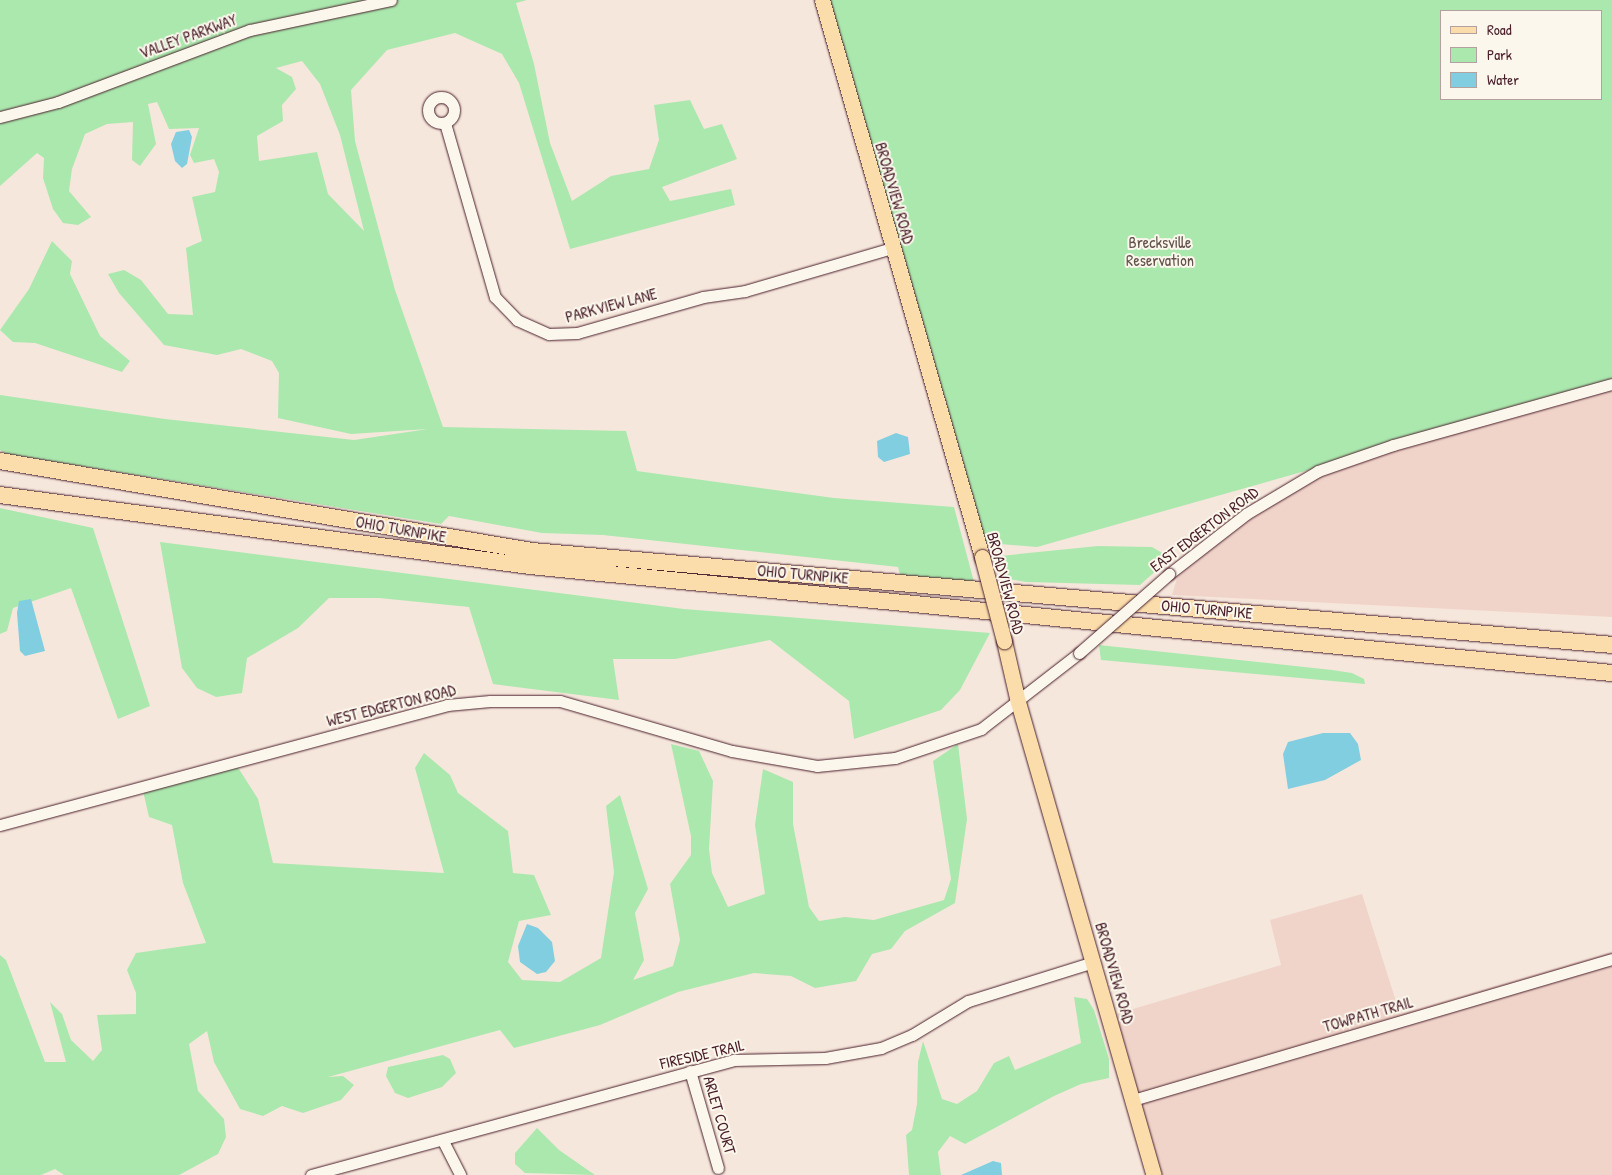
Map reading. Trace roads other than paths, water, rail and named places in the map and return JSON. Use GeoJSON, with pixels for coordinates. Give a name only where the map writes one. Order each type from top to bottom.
{"type":"FeatureCollection","features":[{"type":"Feature","properties":{"kind":"highway","name":"OHIO TURNPIKE"},"geometry":{"type":"LineString","coordinates":[[0,461],[532,551],[1612,645]]}},
{"type":"Feature","properties":{"kind":"highway","name":"OHIO TURNPIKE"},"geometry":{"type":"LineString","coordinates":[[0,495],[530,566],[1612,673]]}},
{"type":"Feature","properties":{"kind":"main road","name":"BROADVIEW ROAD"},"geometry":{"type":"LineString","coordinates":[[822,0],[982,557],[1018,702],[1154,1175]]}},
{"type":"Feature","properties":{"kind":"street","name":"VALLEY PARKWAY"},"geometry":{"type":"LineString","coordinates":[[0,117],[58,102],[250,30],[391,0]]}},
{"type":"Feature","properties":{"kind":"street","name":"PARKVIEW LANE"},"geometry":{"type":"LineString","coordinates":[[445,123],[495,297],[517,320],[549,334],[577,333],[703,297],[745,291],[892,248]]}},
{"type":"Feature","properties":{"kind":"street","name":"EAST EDGERTON ROAD"},"geometry":{"type":"LineString","coordinates":[[1018,702],[1079,653],[1168,574],[1246,514],[1318,471],[1393,445],[1612,384]]}},
{"type":"Feature","properties":{"kind":"street","name":"WEST EDGERTON ROAD"},"geometry":{"type":"LineString","coordinates":[[0,825],[447,705],[560,700],[732,752],[817,766],[895,758],[950,742],[981,729],[1018,702]]}},
{"type":"Feature","properties":{"kind":"street","name":"TOWPATH TRAIL"},"geometry":{"type":"LineString","coordinates":[[1133,1100],[1612,959]]}},
{"type":"Feature","properties":{"kind":"street","name":"FIRESIDE TRAIL"},"geometry":{"type":"LineString","coordinates":[[311,1175],[443,1141],[733,1060],[824,1058],[881,1048],[912,1035],[968,1001],[1093,962]]}},
{"type":"Feature","properties":{"kind":"street","name":"ARLET COURT"},"geometry":{"type":"LineString","coordinates":[[690,1072],[718,1168]]}},
{"type":"Feature","properties":{"kind":"street"},"geometry":{"type":"LineString","coordinates":[[443,1141],[460,1175]]}},
{"type":"Feature","properties":{"kind":"water"},"geometry":{"type":"Polygon","coordinates":[[[189,130],[192,137],[187,164],[182,168],[175,161],[171,144],[176,132],[189,130]]]}},
{"type":"Feature","properties":{"kind":"water"},"geometry":{"type":"Polygon","coordinates":[[[896,433],[908,437],[910,454],[884,462],[878,457],[877,441],[896,433]]]}},
{"type":"Feature","properties":{"kind":"water"},"geometry":{"type":"Polygon","coordinates":[[[31,599],[45,651],[25,656],[20,651],[17,613],[19,601],[31,599]]]}},
{"type":"Feature","properties":{"kind":"water"},"geometry":{"type":"Polygon","coordinates":[[[1323,733],[1350,733],[1358,744],[1361,760],[1325,780],[1288,789],[1283,754],[1288,742],[1323,733]]]}},
{"type":"Feature","properties":{"kind":"water"},"geometry":{"type":"Polygon","coordinates":[[[527,924],[538,928],[552,942],[555,961],[546,972],[537,974],[520,962],[518,946],[527,924]]]}},
{"type":"Feature","properties":{"kind":"water"},"geometry":{"type":"Polygon","coordinates":[[[993,1161],[1001,1163],[1002,1175],[961,1175],[993,1161]]]}},
{"type":"Feature","properties":{"kind":"park label","name":"Brecksville Reservation"},"geometry":{"type":"Point","coordinates":[1160,251]}}]}
